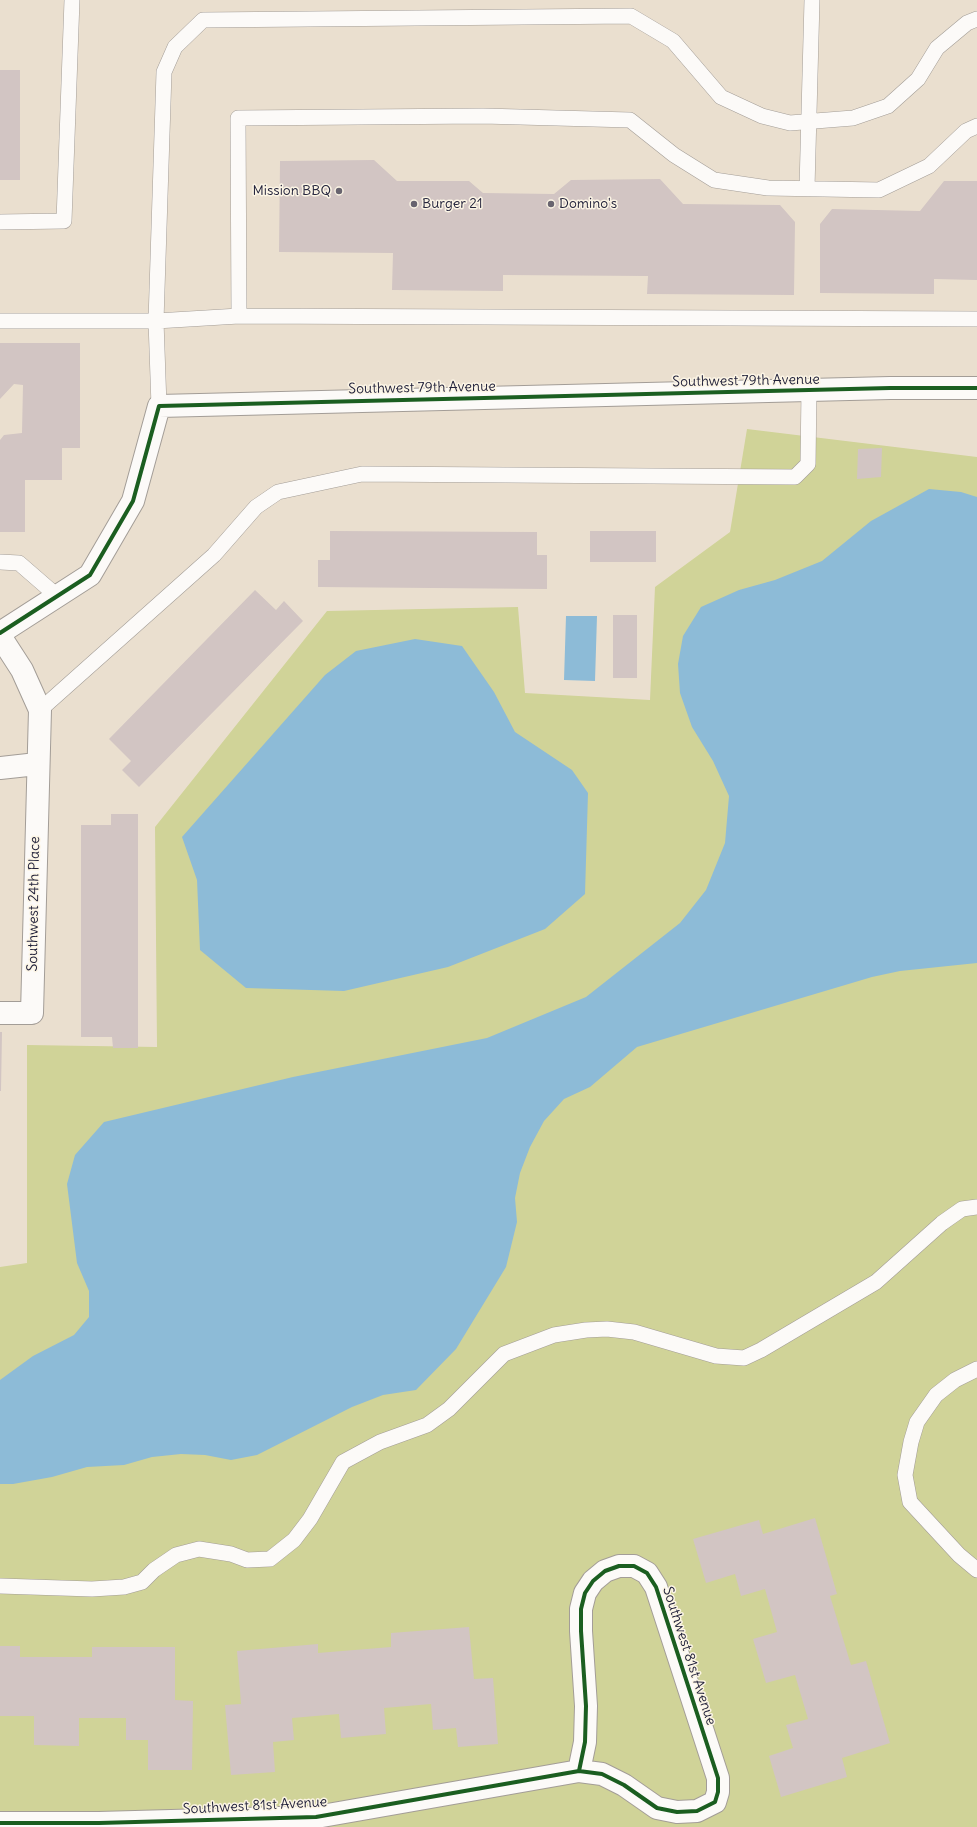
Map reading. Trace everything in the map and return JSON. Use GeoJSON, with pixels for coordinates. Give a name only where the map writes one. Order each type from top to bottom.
{"type":"FeatureCollection","features":[{"type":"Feature","properties":{"kind":"street","name":"Southwest 79th Avenue"},"geometry":{"type":"LineString","coordinates":[[159,406],[809,390],[977,388]]}},
{"type":"Feature","properties":{"kind":"street"},"geometry":{"type":"LineString","coordinates":[[0,634],[90,575],[133,501],[159,406]]}},
{"type":"Feature","properties":{"kind":"street","name":"Southwest 24th Place"},"geometry":{"type":"LineString","coordinates":[[0,634],[22,670],[40,710],[37,764],[32,1013],[0,1012]]}},
{"type":"Feature","properties":{"kind":"street"},"geometry":{"type":"LineString","coordinates":[[0,768],[37,764]]}},
{"type":"Feature","properties":{"kind":"street","name":"Southwest 81st Avenue"},"geometry":{"type":"LineString","coordinates":[[0,1823],[25,1825],[99,1825],[316,1822],[578,1771],[602,1774],[624,1785],[657,1808],[677,1812],[697,1811],[715,1802],[718,1792],[718,1778],[656,1587],[647,1574],[634,1566],[619,1566],[605,1571],[593,1581],[585,1593],[581,1616],[586,1713],[585,1742],[578,1771]]}},
{"type":"Feature","properties":{"kind":"lane"},"geometry":{"type":"LineString","coordinates":[[0,222],[64,221],[72,0]]}},
{"type":"Feature","properties":{"kind":"lane"},"geometry":{"type":"LineString","coordinates":[[807,188],[812,0]]}},
{"type":"Feature","properties":{"kind":"lane"},"geometry":{"type":"LineString","coordinates":[[159,406],[156,321],[164,72],[175,47],[203,20],[631,16],[674,41],[721,97],[762,116],[790,123],[853,118],[888,106],[918,78],[937,48],[967,22],[977,19]]}},
{"type":"Feature","properties":{"kind":"lane"},"geometry":{"type":"LineString","coordinates":[[239,316],[238,118],[475,116],[630,120],[674,155],[714,180],[768,188],[879,190],[929,166],[966,131],[977,126]]}},
{"type":"Feature","properties":{"kind":"lane"},"geometry":{"type":"LineString","coordinates":[[0,321],[156,321],[239,316],[977,319]]}},
{"type":"Feature","properties":{"kind":"lane"},"geometry":{"type":"LineString","coordinates":[[40,710],[214,555],[256,507],[278,492],[362,474],[795,477],[808,464],[809,390]]}},
{"type":"Feature","properties":{"kind":"lane"},"geometry":{"type":"LineString","coordinates":[[0,562],[19,563],[57,596]]}},
{"type":"Feature","properties":{"kind":"lane"},"geometry":{"type":"LineString","coordinates":[[0,1586],[92,1589],[124,1587],[142,1582],[154,1570],[176,1555],[199,1549],[231,1554],[247,1560],[270,1559],[294,1540],[310,1519],[343,1462],[380,1442],[427,1425],[449,1409],[504,1354],[554,1335],[586,1330],[607,1329],[634,1332],[716,1356],[744,1358],[761,1350],[876,1282],[942,1223],[962,1209],[977,1207]]}},
{"type":"Feature","properties":{"kind":"lane"},"geometry":{"type":"LineString","coordinates":[[977,1369],[955,1380],[936,1395],[924,1411],[915,1429],[904,1475],[910,1502],[959,1555],[977,1570]]}},
{"type":"Feature","properties":{"kind":"green space"},"geometry":{"type":"Polygon","coordinates":[[[747,429],[977,457],[977,1827],[0,1827],[0,1267],[27,1263],[27,1045],[157,1047],[155,827],[327,611],[518,607],[525,693],[650,700],[655,587],[730,532],[747,429]]]}},
{"type":"Feature","properties":{"kind":"water"},"geometry":{"type":"Polygon","coordinates":[[[929,489],[961,492],[977,497],[977,963],[900,971],[872,977],[637,1047],[590,1087],[564,1099],[544,1121],[530,1147],[520,1173],[515,1198],[517,1222],[506,1267],[456,1349],[416,1390],[383,1395],[352,1407],[257,1455],[231,1460],[205,1455],[181,1454],[152,1457],[124,1465],[87,1467],[52,1477],[13,1484],[0,1484],[0,1380],[33,1356],[74,1335],[89,1317],[89,1291],[77,1263],[67,1184],[75,1155],[104,1122],[293,1077],[487,1038],[586,997],[680,923],[706,890],[725,843],[729,796],[713,761],[692,727],[680,693],[678,664],[683,636],[701,607],[739,590],[775,580],[822,561],[871,521],[929,489]]]}},
{"type":"Feature","properties":{"kind":"water"},"geometry":{"type":"Polygon","coordinates":[[[566,616],[597,616],[595,681],[564,680],[566,616]]]}},
{"type":"Feature","properties":{"kind":"water"},"geometry":{"type":"Polygon","coordinates":[[[415,639],[462,646],[494,692],[515,732],[572,770],[588,793],[585,894],[545,929],[448,967],[344,991],[246,988],[200,950],[197,880],[182,837],[325,675],[356,651],[415,639]]]}},
{"type":"Feature","properties":{"kind":"building"},"geometry":{"type":"Polygon","coordinates":[[[0,70],[20,70],[20,180],[0,180],[0,70]]]}},
{"type":"Feature","properties":{"kind":"building"},"geometry":{"type":"Polygon","coordinates":[[[374,160],[397,181],[469,181],[483,193],[554,194],[571,180],[660,179],[683,204],[780,205],[795,222],[794,295],[647,294],[648,276],[503,275],[503,291],[392,290],[393,253],[279,252],[280,161],[374,160]]]}},
{"type":"Feature","properties":{"kind":"building"},"geometry":{"type":"Polygon","coordinates":[[[944,181],[977,181],[977,280],[934,279],[934,294],[820,293],[820,224],[832,209],[920,211],[944,181]]]}},
{"type":"Feature","properties":{"kind":"building"},"geometry":{"type":"Polygon","coordinates":[[[0,343],[80,343],[80,448],[62,448],[62,480],[25,480],[25,532],[0,532],[0,440],[4,435],[22,433],[23,385],[14,384],[0,399],[0,343]]]}},
{"type":"Feature","properties":{"kind":"building"},"geometry":{"type":"Polygon","coordinates":[[[882,448],[881,477],[857,479],[858,449],[882,448]]]}},
{"type":"Feature","properties":{"kind":"building"},"geometry":{"type":"Polygon","coordinates":[[[330,531],[537,532],[537,555],[547,555],[547,589],[318,587],[318,560],[330,560],[330,531]]]}},
{"type":"Feature","properties":{"kind":"building"},"geometry":{"type":"Polygon","coordinates":[[[590,531],[656,531],[656,562],[590,562],[590,531]]]}},
{"type":"Feature","properties":{"kind":"building"},"geometry":{"type":"Polygon","coordinates":[[[255,590],[276,610],[284,601],[303,621],[139,787],[122,770],[131,761],[109,739],[255,590]]]}},
{"type":"Feature","properties":{"kind":"building"},"geometry":{"type":"Polygon","coordinates":[[[613,615],[637,615],[637,678],[613,678],[613,615]]]}},
{"type":"Feature","properties":{"kind":"building"},"geometry":{"type":"Polygon","coordinates":[[[111,814],[138,814],[138,1048],[113,1048],[112,1037],[81,1037],[81,825],[111,825],[111,814]]]}},
{"type":"Feature","properties":{"kind":"building"},"geometry":{"type":"Polygon","coordinates":[[[0,1032],[2,1032],[1,1091],[0,1091],[0,1032]]]}},
{"type":"Feature","properties":{"kind":"building"},"geometry":{"type":"Polygon","coordinates":[[[815,1518],[837,1594],[830,1596],[851,1665],[866,1661],[890,1743],[842,1758],[847,1777],[781,1797],[769,1756],[793,1748],[786,1725],[808,1719],[795,1675],[766,1683],[753,1639],[777,1632],[765,1589],[741,1596],[735,1574],[706,1583],[693,1539],[759,1520],[763,1534],[815,1518]]]}},
{"type":"Feature","properties":{"kind":"building"},"geometry":{"type":"Polygon","coordinates":[[[469,1627],[474,1679],[493,1678],[498,1744],[458,1747],[456,1728],[433,1730],[431,1704],[384,1708],[386,1734],[341,1738],[339,1714],[292,1718],[294,1740],[273,1742],[275,1772],[231,1775],[225,1705],[241,1704],[237,1651],[318,1644],[318,1653],[391,1647],[391,1633],[469,1627]]]}},
{"type":"Feature","properties":{"kind":"building"},"geometry":{"type":"Polygon","coordinates":[[[0,1646],[20,1646],[20,1657],[92,1657],[92,1647],[175,1647],[175,1700],[193,1701],[192,1770],[148,1770],[148,1740],[126,1740],[126,1718],[79,1718],[79,1746],[34,1745],[34,1716],[0,1716],[0,1646]]]}},
{"type":"Feature","properties":{"kind":"cycle path"},"geometry":{"type":"LineString","coordinates":[[0,633],[90,575],[133,501],[159,406],[890,388],[977,388]]}},
{"type":"Feature","properties":{"kind":"cycle path"},"geometry":{"type":"LineString","coordinates":[[0,1823],[99,1823],[316,1817],[579,1771],[602,1774],[624,1785],[657,1808],[677,1812],[697,1811],[715,1802],[718,1792],[718,1778],[656,1587],[647,1573],[634,1566],[619,1566],[605,1571],[593,1581],[585,1593],[581,1609],[586,1706],[585,1742],[579,1771]]}},
{"type":"Feature","properties":{"kind":"place","name":"Mission BBQ"},"geometry":{"type":"Point","coordinates":[339,191]}},
{"type":"Feature","properties":{"kind":"place","name":"Burger 21"},"geometry":{"type":"Point","coordinates":[414,204]}},
{"type":"Feature","properties":{"kind":"place","name":"Domino's"},"geometry":{"type":"Point","coordinates":[551,204]}}]}
